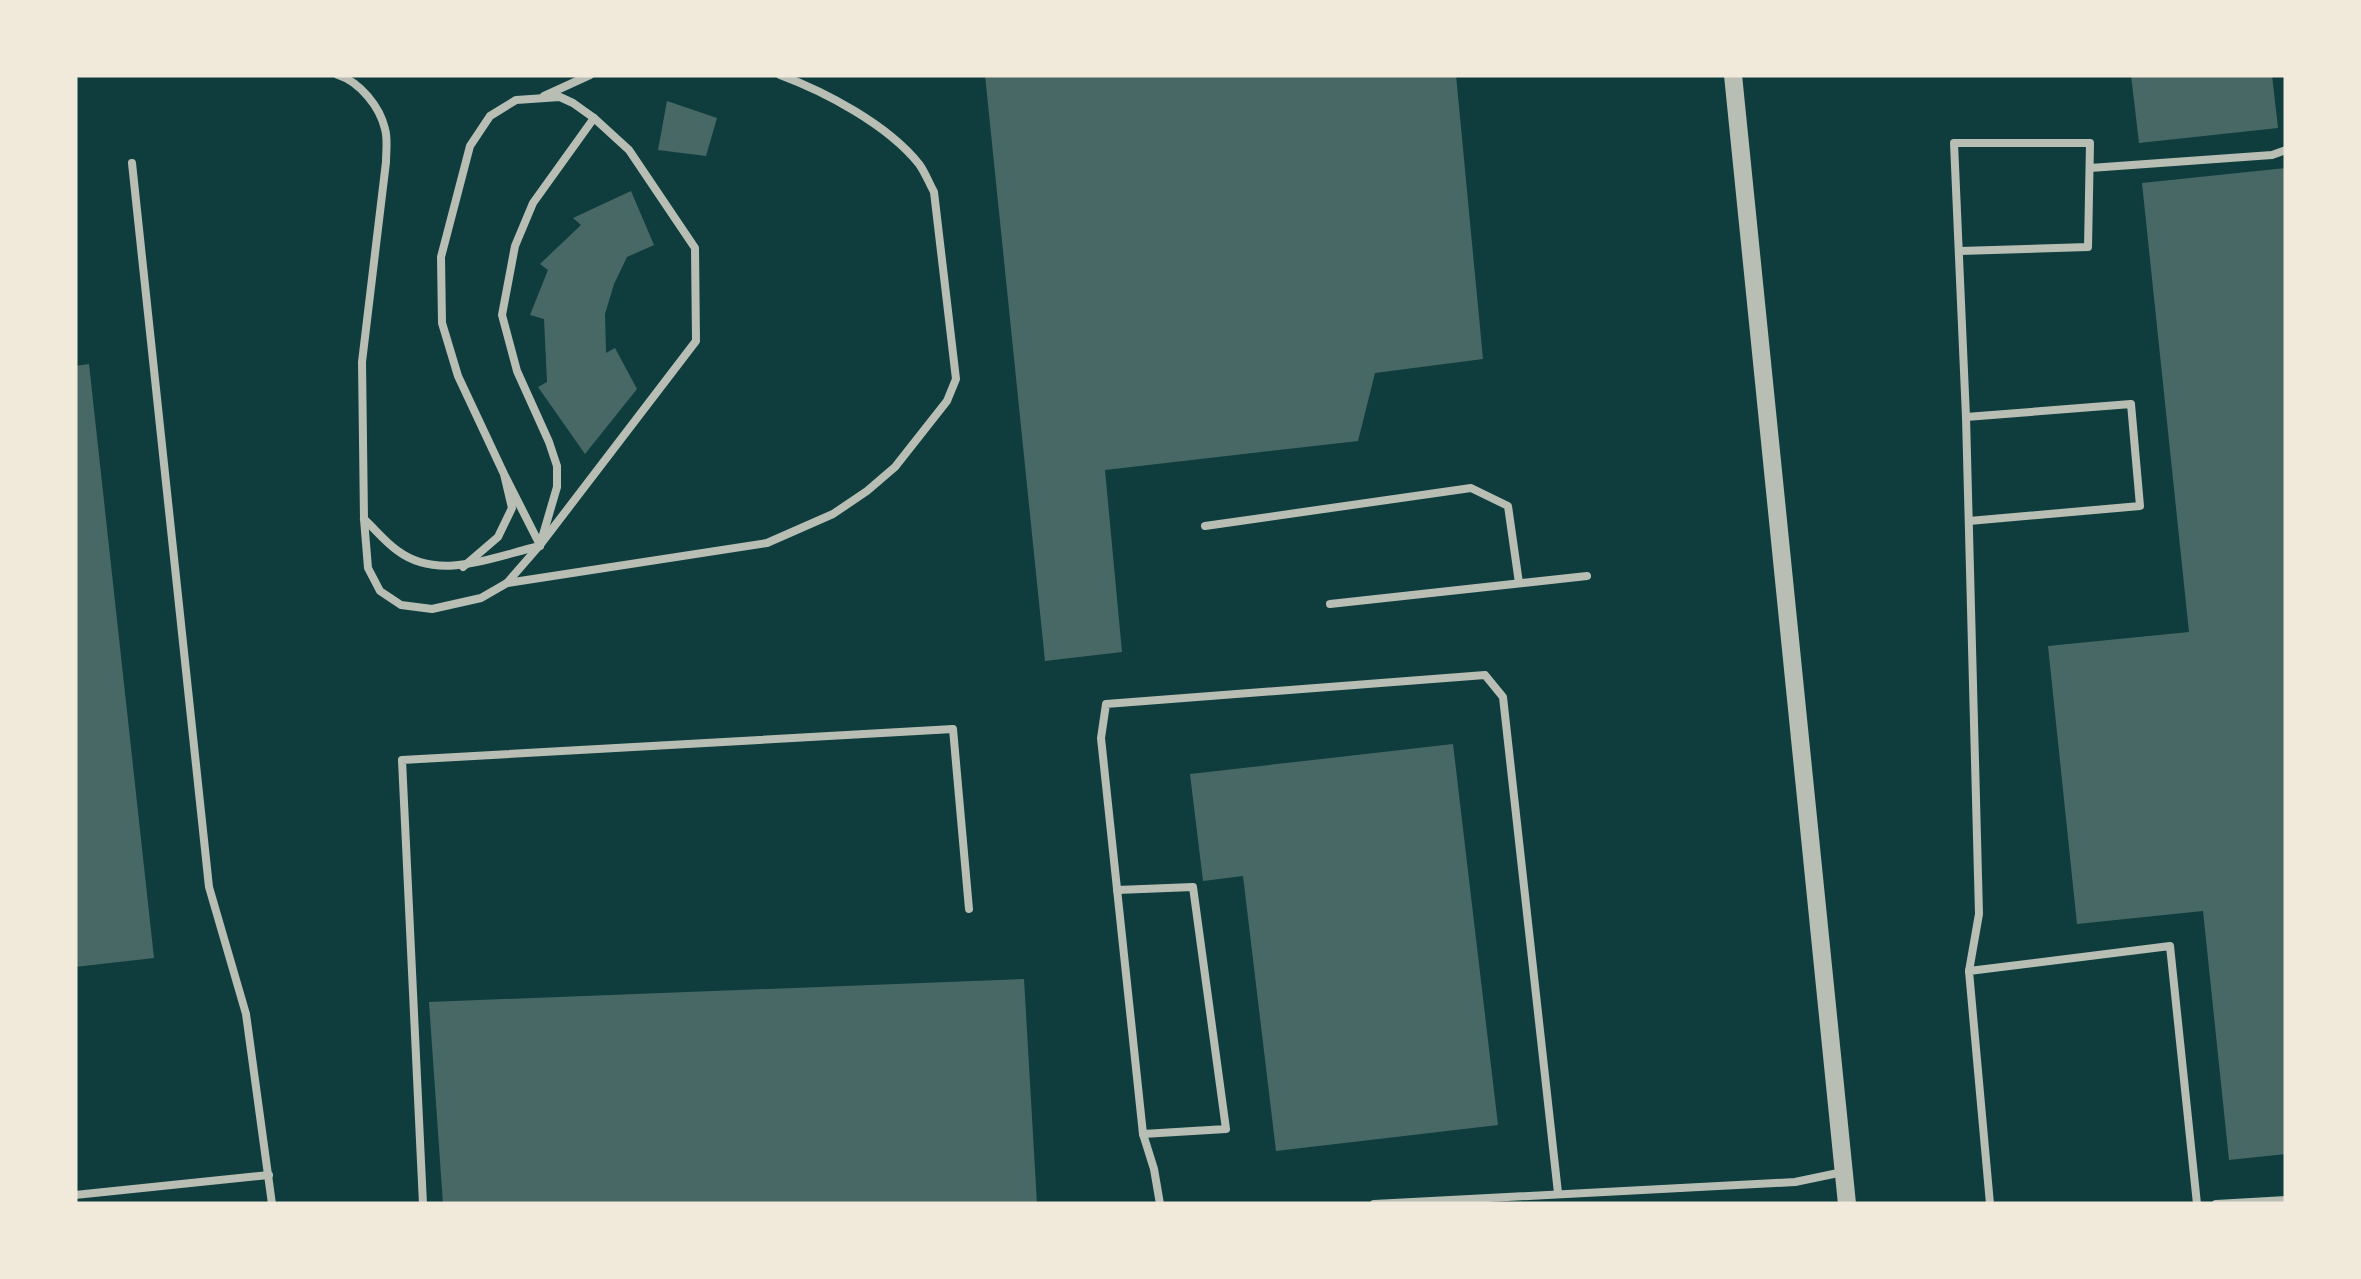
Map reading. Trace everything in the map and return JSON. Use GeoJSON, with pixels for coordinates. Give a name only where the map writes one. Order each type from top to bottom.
{"type":"FeatureCollection","features":[{"type":"Feature","properties":{"kind":"street"},"geometry":{"type":"LineString","coordinates":[[1732,75],[1847,1204]]}},
{"type":"Feature","properties":{"kind":"lane"},"geometry":{"type":"LineString","coordinates":[[338,75],[364,93],[386,131],[386,162],[362,362],[364,519],[368,568],[380,592],[401,606],[432,609],[481,598],[507,583],[540,546],[696,341],[694,248],[629,150],[594,118],[560,97],[516,100],[490,116],[470,146],[440,258],[442,323],[458,376],[540,546]]}},
{"type":"Feature","properties":{"kind":"lane"},"geometry":{"type":"LineString","coordinates":[[538,99],[590,75]]}},
{"type":"Feature","properties":{"kind":"lane"},"geometry":{"type":"LineString","coordinates":[[507,583],[767,542],[833,514],[867,491],[896,467],[947,400],[956,379],[934,192],[922,167],[897,140],[816,89],[780,75]]}},
{"type":"Feature","properties":{"kind":"lane"},"geometry":{"type":"LineString","coordinates":[[540,546],[557,488],[558,466],[517,371],[502,315],[514,246],[533,202],[594,118]]}},
{"type":"Feature","properties":{"kind":"lane"},"geometry":{"type":"LineString","coordinates":[[1960,251],[2088,247],[2090,144],[1954,143],[1966,418],[1979,914],[1970,971],[1990,1204]]}},
{"type":"Feature","properties":{"kind":"lane"},"geometry":{"type":"LineString","coordinates":[[2090,168],[2272,156],[2286,150]]}},
{"type":"Feature","properties":{"kind":"lane"},"geometry":{"type":"LineString","coordinates":[[132,163],[209,887],[246,1014],[272,1204]]}},
{"type":"Feature","properties":{"kind":"lane"},"geometry":{"type":"LineString","coordinates":[[1966,418],[2132,404],[2140,506],[1969,521]]}},
{"type":"Feature","properties":{"kind":"lane"},"geometry":{"type":"LineString","coordinates":[[462,566],[498,537],[508,520],[512,508],[504,474]]}},
{"type":"Feature","properties":{"kind":"lane"},"geometry":{"type":"LineString","coordinates":[[1205,526],[1472,488],[1508,506],[1519,582]]}},
{"type":"Feature","properties":{"kind":"lane"},"geometry":{"type":"LineString","coordinates":[[364,519],[399,553],[430,565],[462,566],[540,546]]}},
{"type":"Feature","properties":{"kind":"lane"},"geometry":{"type":"LineString","coordinates":[[1330,604],[1587,576]]}},
{"type":"Feature","properties":{"kind":"lane"},"geometry":{"type":"LineString","coordinates":[[1160,1204],[1143,1134],[1101,738],[1106,704],[1486,675],[1503,698],[1558,1194]]}},
{"type":"Feature","properties":{"kind":"lane"},"geometry":{"type":"LineString","coordinates":[[423,1204],[402,760],[954,729],[969,909]]}},
{"type":"Feature","properties":{"kind":"lane"},"geometry":{"type":"LineString","coordinates":[[1117,890],[1193,887],[1226,1129],[1143,1134]]}},
{"type":"Feature","properties":{"kind":"lane"},"geometry":{"type":"LineString","coordinates":[[1970,971],[2170,946],[2197,1204]]}},
{"type":"Feature","properties":{"kind":"lane"},"geometry":{"type":"LineString","coordinates":[[1374,1204],[1795,1182],[1844,1172]]}},
{"type":"Feature","properties":{"kind":"lane"},"geometry":{"type":"LineString","coordinates":[[75,1195],[269,1176]]}},
{"type":"Feature","properties":{"kind":"lane"},"geometry":{"type":"LineString","coordinates":[[2216,1204],[2286,1200]]}},
{"type":"Feature","properties":{"kind":"building"},"geometry":{"type":"Polygon","coordinates":[[[985,75],[1456,75],[1483,359],[1375,373],[1358,441],[1105,470],[1122,652],[1045,661],[985,75]]]}},
{"type":"Feature","properties":{"kind":"building"},"geometry":{"type":"Polygon","coordinates":[[[2131,75],[2272,75],[2278,128],[2139,143],[2131,75]]]}},
{"type":"Feature","properties":{"kind":"building"},"geometry":{"type":"Polygon","coordinates":[[[667,101],[717,118],[706,156],[658,150],[667,101]]]}},
{"type":"Feature","properties":{"kind":"building"},"geometry":{"type":"Polygon","coordinates":[[[2286,168],[2286,1154],[2229,1160],[2203,911],[2077,924],[2048,646],[2189,632],[2142,183],[2286,168]]]}},
{"type":"Feature","properties":{"kind":"building"},"geometry":{"type":"Polygon","coordinates":[[[631,191],[654,245],[627,257],[614,284],[605,314],[606,353],[615,348],[637,389],[585,454],[538,387],[547,382],[544,319],[530,315],[548,270],[540,264],[581,225],[573,218],[631,191]]]}},
{"type":"Feature","properties":{"kind":"building"},"geometry":{"type":"Polygon","coordinates":[[[89,364],[154,958],[75,967],[75,366],[89,364]]]}},
{"type":"Feature","properties":{"kind":"building"},"geometry":{"type":"Polygon","coordinates":[[[1453,744],[1498,1125],[1276,1151],[1243,876],[1203,881],[1190,774],[1453,744]]]}},
{"type":"Feature","properties":{"kind":"building"},"geometry":{"type":"Polygon","coordinates":[[[1024,979],[1037,1204],[443,1204],[429,1002],[1024,979]]]}}]}
